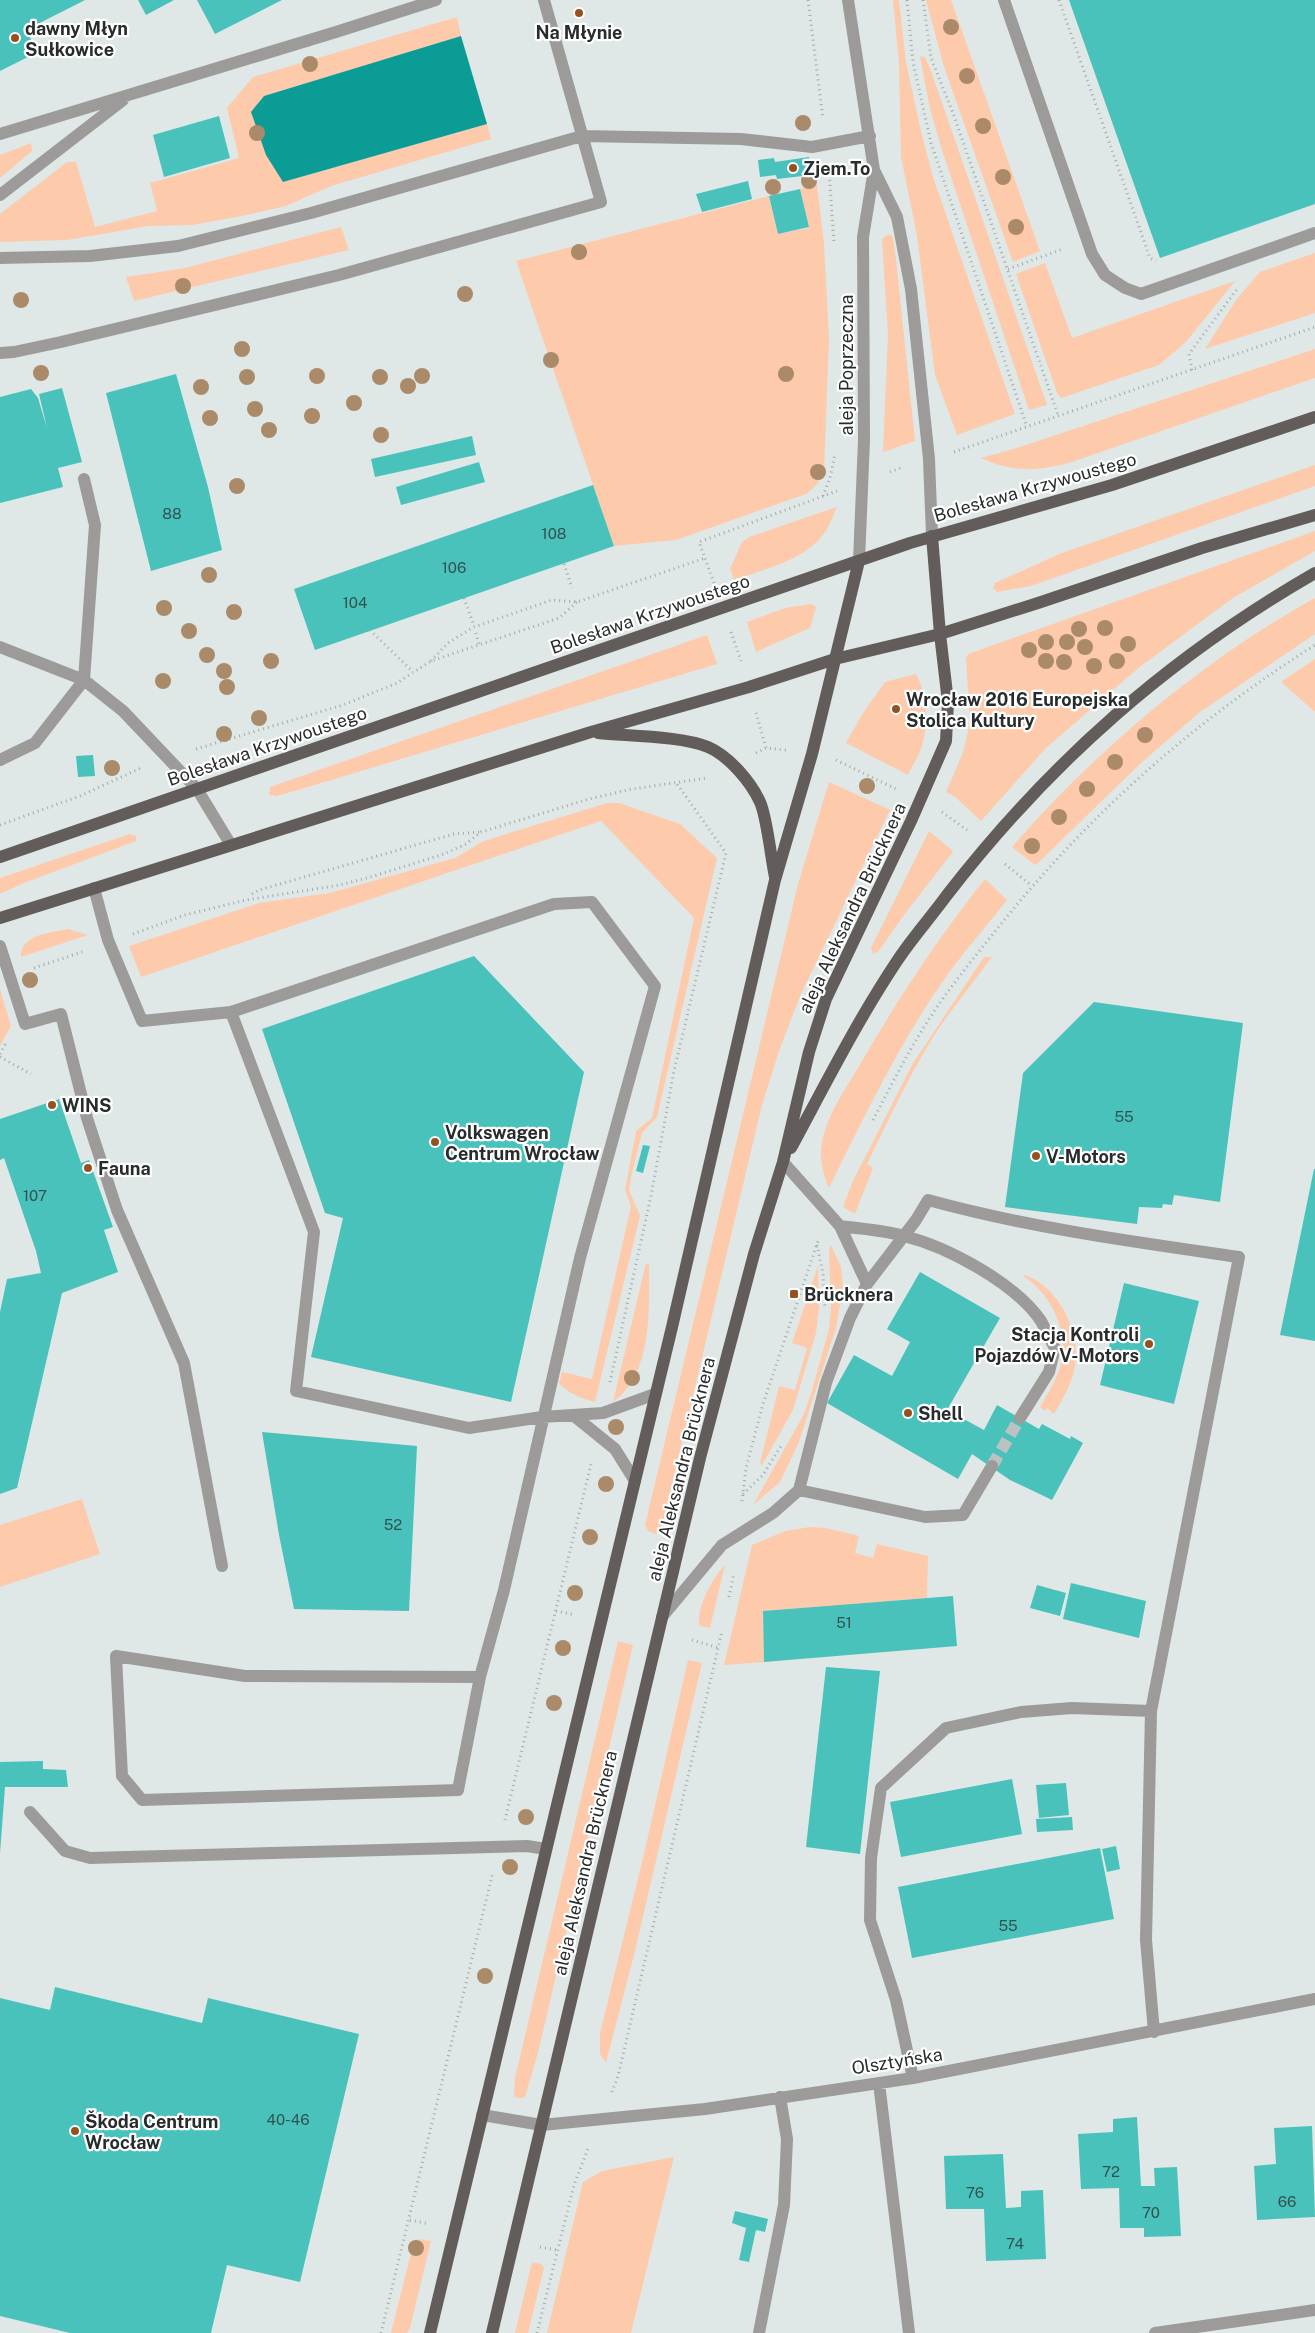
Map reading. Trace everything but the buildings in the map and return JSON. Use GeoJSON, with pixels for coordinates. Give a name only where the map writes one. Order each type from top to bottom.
{"type":"FeatureCollection","features":[{"type":"Feature","properties":{"kind":"main road","name":"Bolesława Krzywoustego"},"geometry":{"type":"LineString","coordinates":[[0,857],[932,536],[1112,485],[1315,417]]}},
{"type":"Feature","properties":{"kind":"main road"},"geometry":{"type":"LineString","coordinates":[[0,918],[591,732],[748,688],[835,659],[940,634],[1202,548],[1315,515]]}},
{"type":"Feature","properties":{"kind":"main road","name":"aleja Aleksandra Brücknera"},"geometry":{"type":"LineString","coordinates":[[492,2333],[702,1448],[754,1254],[783,1162],[809,1052],[826,999],[911,821],[946,742],[948,702],[932,536]]}},
{"type":"Feature","properties":{"kind":"main road"},"geometry":{"type":"LineString","coordinates":[[430,2333],[700,1210],[775,880],[812,754],[859,561]]}},
{"type":"Feature","properties":{"kind":"main road"},"geometry":{"type":"LineString","coordinates":[[783,1162],[862,1018],[897,960],[971,865],[1031,795],[1070,756],[1157,679],[1221,631],[1315,573]]}},
{"type":"Feature","properties":{"kind":"main road"},"geometry":{"type":"LineString","coordinates":[[591,732],[695,742],[711,748],[726,760],[746,780],[761,803],[775,880]]}},
{"type":"Feature","properties":{"kind":"street"},"geometry":{"type":"LineString","coordinates":[[0,134],[436,0]]}},
{"type":"Feature","properties":{"kind":"street"},"geometry":{"type":"LineString","coordinates":[[0,353],[23,350],[339,275],[601,202],[544,0]]}},
{"type":"Feature","properties":{"kind":"street","name":"aleja Poprzeczna"},"geometry":{"type":"LineString","coordinates":[[848,0],[874,170],[863,237],[864,440],[859,561]]}},
{"type":"Feature","properties":{"kind":"street"},"geometry":{"type":"LineString","coordinates":[[1004,0],[1092,254],[1105,275],[1125,288],[1141,294],[1315,233]]}},
{"type":"Feature","properties":{"kind":"street"},"geometry":{"type":"LineString","coordinates":[[0,195],[131,94]]}},
{"type":"Feature","properties":{"kind":"street"},"geometry":{"type":"LineString","coordinates":[[0,258],[90,256],[178,246],[303,215],[582,136],[741,139],[812,147],[870,136]]}},
{"type":"Feature","properties":{"kind":"street","name":"aleja Poprzeczna"},"geometry":{"type":"LineString","coordinates":[[874,170],[897,217],[911,289],[929,459],[932,536]]}},
{"type":"Feature","properties":{"kind":"street"},"geometry":{"type":"LineString","coordinates":[[0,760],[35,743],[84,680],[95,525],[84,479]]}},
{"type":"Feature","properties":{"kind":"street"},"geometry":{"type":"LineString","coordinates":[[0,648],[84,680],[123,711],[196,788],[231,845]]}},
{"type":"Feature","properties":{"kind":"street"},"geometry":{"type":"LineString","coordinates":[[94,888],[108,940],[142,1021],[231,1012],[554,904],[592,902],[654,986],[580,1258],[504,1590],[480,1677],[458,1790],[142,1800],[122,1776],[116,1656],[245,1676],[480,1677]]}},
{"type":"Feature","properties":{"kind":"street"},"geometry":{"type":"LineString","coordinates":[[0,946],[25,1024],[61,1014],[87,1118],[117,1210],[184,1364],[222,1566]]}},
{"type":"Feature","properties":{"kind":"street"},"geometry":{"type":"LineString","coordinates":[[231,1012],[314,1232],[296,1391],[469,1428],[542,1418],[603,1413],[655,1394]]}},
{"type":"Feature","properties":{"kind":"street"},"geometry":{"type":"LineString","coordinates":[[783,1162],[840,1226],[867,1284]]}},
{"type":"Feature","properties":{"kind":"street"},"geometry":{"type":"LineString","coordinates":[[662,1617],[722,1545],[773,1514],[799,1490],[826,1383],[850,1318],[867,1284],[916,1220],[928,1200],[984,1215],[1106,1238],[1239,1257],[1151,1711],[1146,1940],[1154,2032]]}},
{"type":"Feature","properties":{"kind":"street"},"geometry":{"type":"LineString","coordinates":[[840,1226],[902,1236],[928,1244],[992,1276],[1023,1302],[1040,1321],[1054,1348],[1049,1372],[1020,1418]]}},
{"type":"Feature","properties":{"kind":"street"},"geometry":{"type":"LineString","coordinates":[[573,1415],[615,1450],[635,1482]]}},
{"type":"Feature","properties":{"kind":"street"},"geometry":{"type":"LineString","coordinates":[[799,1490],[925,1517],[962,1515],[992,1466]]}},
{"type":"Feature","properties":{"kind":"street"},"geometry":{"type":"LineString","coordinates":[[913,2078],[896,2000],[870,1920],[871,1858],[881,1788],[946,1728],[1021,1712],[1072,1708],[1151,1711]]}},
{"type":"Feature","properties":{"kind":"street"},"geometry":{"type":"LineString","coordinates":[[30,1812],[65,1850],[90,1858],[527,1846],[546,1849]]}},
{"type":"Feature","properties":{"kind":"street","name":"Olsztyńska"},"geometry":{"type":"LineString","coordinates":[[482,2115],[542,2126],[705,2109],[913,2078],[1315,1999]]}},
{"type":"Feature","properties":{"kind":"street"},"geometry":{"type":"LineString","coordinates":[[879,2083],[909,2333]]}},
{"type":"Feature","properties":{"kind":"street"},"geometry":{"type":"LineString","coordinates":[[759,2333],[784,2204],[787,2139],[780,2097]]}},
{"type":"Feature","properties":{"kind":"street"},"geometry":{"type":"LineString","coordinates":[[1155,2333],[1315,2310]]}},
{"type":"Feature","properties":{"kind":"path"},"geometry":{"type":"LineString","coordinates":[[808,0],[826,145],[835,250]]}},
{"type":"Feature","properties":{"kind":"path"},"geometry":{"type":"LineString","coordinates":[[907,0],[913,62],[931,143],[1027,427]]}},
{"type":"Feature","properties":{"kind":"path"},"geometry":{"type":"LineString","coordinates":[[923,0],[931,58],[954,113],[1058,415]]}},
{"type":"Feature","properties":{"kind":"path"},"geometry":{"type":"LineString","coordinates":[[1058,0],[1150,258]]}},
{"type":"Feature","properties":{"kind":"path"},"geometry":{"type":"LineString","coordinates":[[1008,269],[1088,240]]}},
{"type":"Feature","properties":{"kind":"path"},"geometry":{"type":"LineString","coordinates":[[1192,370],[1189,354],[1243,281],[1242,259]]}},
{"type":"Feature","properties":{"kind":"path"},"geometry":{"type":"LineString","coordinates":[[966,448],[1315,327]]}},
{"type":"Feature","properties":{"kind":"path"},"geometry":{"type":"LineString","coordinates":[[823,497],[830,478],[836,449]]}},
{"type":"Feature","properties":{"kind":"path"},"geometry":{"type":"LineString","coordinates":[[882,474],[906,466]]}},
{"type":"Feature","properties":{"kind":"path"},"geometry":{"type":"LineString","coordinates":[[715,586],[699,542],[839,490]]}},
{"type":"Feature","properties":{"kind":"path"},"geometry":{"type":"LineString","coordinates":[[431,661],[448,643],[474,627],[552,600],[576,600],[705,558]]}},
{"type":"Feature","properties":{"kind":"path"},"geometry":{"type":"LineString","coordinates":[[564,564],[572,588]]}},
{"type":"Feature","properties":{"kind":"path"},"geometry":{"type":"LineString","coordinates":[[464,598],[473,624]]}},
{"type":"Feature","properties":{"kind":"path"},"geometry":{"type":"LineString","coordinates":[[198,748],[343,705],[398,683],[431,661],[559,618],[576,600]]}},
{"type":"Feature","properties":{"kind":"path"},"geometry":{"type":"LineString","coordinates":[[729,625],[740,659]]}},
{"type":"Feature","properties":{"kind":"path"},"geometry":{"type":"LineString","coordinates":[[370,630],[413,672]]}},
{"type":"Feature","properties":{"kind":"path"},"geometry":{"type":"LineString","coordinates":[[476,633],[479,645]]}},
{"type":"Feature","properties":{"kind":"path"},"geometry":{"type":"LineString","coordinates":[[873,1120],[925,1024],[943,999],[1032,886],[1079,835],[1124,790],[1216,713],[1315,645]]}},
{"type":"Feature","properties":{"kind":"path"},"geometry":{"type":"LineString","coordinates":[[758,717],[766,748],[784,750]]}},
{"type":"Feature","properties":{"kind":"path"},"geometry":{"type":"LineString","coordinates":[[838,761],[903,792]]}},
{"type":"Feature","properties":{"kind":"path"},"geometry":{"type":"LineString","coordinates":[[0,825],[80,796],[144,767]]}},
{"type":"Feature","properties":{"kind":"path"},"geometry":{"type":"LineString","coordinates":[[252,894],[259,890],[418,843],[454,834],[481,832],[632,788],[677,784],[710,778]]}},
{"type":"Feature","properties":{"kind":"path"},"geometry":{"type":"LineString","coordinates":[[603,1413],[651,1196],[674,1071],[726,853],[677,784]]}},
{"type":"Feature","properties":{"kind":"path"},"geometry":{"type":"LineString","coordinates":[[939,810],[971,833]]}},
{"type":"Feature","properties":{"kind":"path"},"geometry":{"type":"LineString","coordinates":[[125,937],[186,915],[246,900],[340,885],[374,876],[444,854],[466,844],[481,832]]}},
{"type":"Feature","properties":{"kind":"path"},"geometry":{"type":"LineString","coordinates":[[1000,860],[1032,886]]}},
{"type":"Feature","properties":{"kind":"path"},"geometry":{"type":"LineString","coordinates":[[32,968],[87,950]]}},
{"type":"Feature","properties":{"kind":"path"},"geometry":{"type":"LineString","coordinates":[[0,1057],[31,1074]]}},
{"type":"Feature","properties":{"kind":"path"},"geometry":{"type":"LineString","coordinates":[[743,1495],[746,1468],[763,1404],[816,1244]]}},
{"type":"Feature","properties":{"kind":"path"},"geometry":{"type":"LineString","coordinates":[[381,2333],[410,2220],[527,1722],[556,1611],[598,1434]]}},
{"type":"Feature","properties":{"kind":"path"},"geometry":{"type":"LineString","coordinates":[[556,1611],[578,1616]]}},
{"type":"Feature","properties":{"kind":"path"},"geometry":{"type":"LineString","coordinates":[[618,2076],[722,1632]]}},
{"type":"Feature","properties":{"kind":"path"},"geometry":{"type":"LineString","coordinates":[[692,1640],[719,1648]]}},
{"type":"Feature","properties":{"kind":"path"},"geometry":{"type":"LineString","coordinates":[[537,2333],[556,2250],[574,2185],[583,2162]]}},
{"type":"Feature","properties":{"kind":"path"},"geometry":{"type":"LineString","coordinates":[[410,2220],[435,2225]]}},
{"type":"Feature","properties":{"kind":"path"},"geometry":{"type":"LineString","coordinates":[[532,2245],[556,2250]]}},
{"type":"Feature","properties":{"kind":"shaded area"},"geometry":{"type":"Polygon","coordinates":[[[893,0],[899,0],[906,62],[933,177],[1015,414],[957,435],[935,375],[917,236],[901,157],[899,64],[893,0]]]}},
{"type":"Feature","properties":{"kind":"shaded area"},"geometry":{"type":"Polygon","coordinates":[[[926,0],[951,0],[1040,251],[1013,262],[944,67],[926,0]]]}},
{"type":"Feature","properties":{"kind":"shaded area"},"geometry":{"type":"Polygon","coordinates":[[[457,17],[461,36],[265,96],[283,182],[487,124],[491,139],[331,186],[286,206],[237,217],[192,225],[149,226],[67,240],[0,242],[0,214],[67,162],[76,162],[95,227],[157,211],[150,183],[239,158],[227,108],[253,77],[457,17]]]}},
{"type":"Feature","properties":{"kind":"shaded area"},"geometry":{"type":"Polygon","coordinates":[[[920,56],[925,57],[930,68],[1047,405],[1029,410],[942,150],[930,109],[920,56]]]}},
{"type":"Feature","properties":{"kind":"shaded area"},"geometry":{"type":"Polygon","coordinates":[[[31,143],[32,151],[0,178],[0,155],[31,143]]]}},
{"type":"Feature","properties":{"kind":"shaded area"},"geometry":{"type":"Polygon","coordinates":[[[817,184],[824,244],[829,339],[824,470],[819,481],[806,494],[676,540],[614,546],[516,261],[769,196],[778,234],[809,228],[800,189],[817,184]]]}},
{"type":"Feature","properties":{"kind":"shaded area"},"geometry":{"type":"Polygon","coordinates":[[[341,227],[349,250],[134,301],[126,277],[185,268],[341,227]]]}},
{"type":"Feature","properties":{"kind":"shaded area"},"geometry":{"type":"Polygon","coordinates":[[[889,234],[893,237],[896,259],[915,441],[883,452],[888,335],[882,239],[889,234]]]}},
{"type":"Feature","properties":{"kind":"shaded area"},"geometry":{"type":"Polygon","coordinates":[[[1315,253],[1315,313],[1205,349],[1236,300],[1260,272],[1315,253]]]}},
{"type":"Feature","properties":{"kind":"shaded area"},"geometry":{"type":"Polygon","coordinates":[[[1045,263],[1072,338],[1235,281],[1186,342],[1159,365],[1061,398],[1057,393],[1016,274],[1045,263]]]}},
{"type":"Feature","properties":{"kind":"shaded area"},"geometry":{"type":"Polygon","coordinates":[[[1315,349],[1315,378],[1072,462],[1037,469],[1026,469],[1004,466],[981,458],[1017,448],[1315,349]]]}},
{"type":"Feature","properties":{"kind":"shaded area"},"geometry":{"type":"Polygon","coordinates":[[[1315,465],[1315,486],[1031,586],[997,592],[993,588],[995,583],[1059,554],[1315,465]]]}},
{"type":"Feature","properties":{"kind":"shaded area"},"geometry":{"type":"Polygon","coordinates":[[[837,507],[827,529],[819,540],[798,556],[773,567],[734,580],[730,569],[742,542],[749,537],[837,507]]]}},
{"type":"Feature","properties":{"kind":"shaded area"},"geometry":{"type":"Polygon","coordinates":[[[1315,531],[1315,551],[1233,598],[1141,666],[1046,748],[981,821],[955,797],[946,792],[963,753],[970,722],[966,659],[968,654],[1315,531]]]}},
{"type":"Feature","properties":{"kind":"shaded area"},"geometry":{"type":"Polygon","coordinates":[[[1315,598],[1315,634],[1200,712],[1141,763],[1037,864],[1035,865],[1012,847],[1079,776],[1153,709],[1232,649],[1315,598]]]}},
{"type":"Feature","properties":{"kind":"shaded area"},"geometry":{"type":"Polygon","coordinates":[[[811,604],[816,607],[810,628],[756,652],[747,622],[785,608],[811,604]]]}},
{"type":"Feature","properties":{"kind":"shaded area"},"geometry":{"type":"Polygon","coordinates":[[[707,635],[717,664],[298,790],[276,796],[269,795],[270,787],[707,635]]]}},
{"type":"Feature","properties":{"kind":"shaded area"},"geometry":{"type":"Polygon","coordinates":[[[1315,659],[1315,712],[1281,682],[1315,659]]]}},
{"type":"Feature","properties":{"kind":"shaded area"},"geometry":{"type":"Polygon","coordinates":[[[916,674],[925,700],[926,728],[921,750],[908,775],[846,743],[863,713],[885,682],[916,674]]]}},
{"type":"Feature","properties":{"kind":"shaded area"},"geometry":{"type":"Polygon","coordinates":[[[829,782],[890,810],[801,994],[779,1051],[762,1105],[661,1530],[656,1534],[648,1531],[645,1525],[798,884],[829,782]]]}},
{"type":"Feature","properties":{"kind":"shaded area"},"geometry":{"type":"Polygon","coordinates":[[[607,803],[619,803],[680,824],[717,858],[657,1117],[642,1133],[631,1177],[629,1190],[640,1216],[595,1402],[571,1393],[559,1383],[562,1372],[592,1379],[631,1206],[625,1190],[636,1131],[652,1118],[694,918],[601,821],[141,977],[129,946],[259,903],[330,893],[455,858],[484,841],[607,803]]]}},
{"type":"Feature","properties":{"kind":"shaded area"},"geometry":{"type":"Polygon","coordinates":[[[929,831],[953,851],[878,952],[873,954],[871,948],[929,831]]]}},
{"type":"Feature","properties":{"kind":"shaded area"},"geometry":{"type":"Polygon","coordinates":[[[130,834],[136,836],[136,841],[24,883],[0,894],[0,878],[130,834]]]}},
{"type":"Feature","properties":{"kind":"shaded area"},"geometry":{"type":"Polygon","coordinates":[[[985,879],[1007,900],[941,984],[925,1008],[881,1084],[829,1188],[822,1166],[821,1149],[827,1124],[836,1104],[918,971],[985,879]]]}},
{"type":"Feature","properties":{"kind":"shaded area"},"geometry":{"type":"Polygon","coordinates":[[[68,929],[88,935],[21,957],[25,944],[31,939],[46,933],[68,929]]]}},
{"type":"Feature","properties":{"kind":"shaded area"},"geometry":{"type":"Polygon","coordinates":[[[984,957],[992,957],[937,1031],[900,1096],[867,1164],[873,1168],[855,1214],[843,1207],[853,1181],[913,1063],[984,957]]]}},
{"type":"Feature","properties":{"kind":"shaded area"},"geometry":{"type":"Polygon","coordinates":[[[0,989],[11,1026],[0,1046],[0,989]]]}},
{"type":"Feature","properties":{"kind":"shaded area"},"geometry":{"type":"Polygon","coordinates":[[[831,1245],[841,1267],[843,1288],[836,1328],[799,1442],[780,1482],[753,1505],[803,1416],[811,1394],[829,1329],[831,1309],[829,1250],[831,1245]]]}},
{"type":"Feature","properties":{"kind":"shaded area"},"geometry":{"type":"Polygon","coordinates":[[[646,1263],[649,1265],[649,1301],[646,1340],[642,1358],[636,1375],[626,1390],[613,1402],[646,1263]]]}},
{"type":"Feature","properties":{"kind":"shaded area"},"geometry":{"type":"Polygon","coordinates":[[[818,1266],[819,1308],[816,1333],[793,1410],[762,1465],[760,1463],[779,1386],[795,1390],[807,1348],[792,1343],[818,1266]]]}},
{"type":"Feature","properties":{"kind":"shaded area"},"geometry":{"type":"Polygon","coordinates":[[[1025,1275],[1038,1281],[1049,1290],[1066,1314],[1072,1328],[1076,1357],[1074,1371],[1066,1393],[1054,1414],[1047,1408],[1045,1411],[1040,1407],[1053,1384],[1061,1364],[1063,1346],[1059,1322],[1041,1291],[1023,1276],[1025,1275]]]}},
{"type":"Feature","properties":{"kind":"shaded area"},"geometry":{"type":"Polygon","coordinates":[[[82,1499],[100,1554],[0,1587],[0,1525],[82,1499]]]}},
{"type":"Feature","properties":{"kind":"shaded area"},"geometry":{"type":"Polygon","coordinates":[[[810,1527],[826,1528],[859,1536],[855,1553],[873,1558],[877,1544],[928,1556],[927,1598],[763,1611],[764,1662],[724,1665],[752,1545],[785,1531],[810,1527]]]}},
{"type":"Feature","properties":{"kind":"shaded area"},"geometry":{"type":"Polygon","coordinates":[[[725,1565],[710,1628],[700,1626],[699,1620],[702,1603],[725,1565]]]}},
{"type":"Feature","properties":{"kind":"shaded area"},"geometry":{"type":"Polygon","coordinates":[[[618,1641],[633,1645],[538,2053],[525,2097],[514,2097],[515,2078],[618,1641]]]}},
{"type":"Feature","properties":{"kind":"shaded area"},"geometry":{"type":"Polygon","coordinates":[[[688,1660],[702,1663],[635,1951],[606,2063],[600,2054],[600,2033],[644,1854],[688,1660]]]}},
{"type":"Feature","properties":{"kind":"shaded area"},"geometry":{"type":"Polygon","coordinates":[[[674,2157],[631,2333],[547,2333],[583,2182],[602,2171],[674,2157]]]}},
{"type":"Feature","properties":{"kind":"shaded area"},"geometry":{"type":"Polygon","coordinates":[[[418,2239],[431,2241],[410,2328],[407,2333],[391,2333],[414,2241],[418,2239]]]}},
{"type":"Feature","properties":{"kind":"shaded area"},"geometry":{"type":"Polygon","coordinates":[[[532,2262],[541,2264],[544,2268],[528,2333],[515,2333],[532,2262]]]}},
{"type":"Feature","properties":{"kind":"water"},"geometry":{"type":"Polygon","coordinates":[[[461,36],[487,124],[283,182],[266,155],[251,112],[264,96],[461,36]]]}},
{"type":"Feature","properties":{"kind":"tunnel"},"geometry":{"type":"LineString","coordinates":[[992,1466],[1020,1418]]}},
{"type":"Feature","properties":{"kind":"place","name":"Na Młynie"},"geometry":{"type":"Point","coordinates":[579,13]}},
{"type":"Feature","properties":{"kind":"place","name":"dawny Młyn Sułkowice"},"geometry":{"type":"Point","coordinates":[15,38]}},
{"type":"Feature","properties":{"kind":"place","name":"Zjem.To"},"geometry":{"type":"Point","coordinates":[793,168]}},
{"type":"Feature","properties":{"kind":"place","name":"Wrocław 2016 Europejska Stolica Kultury"},"geometry":{"type":"Point","coordinates":[896,709]}},
{"type":"Feature","properties":{"kind":"place","name":"WINS"},"geometry":{"type":"Point","coordinates":[52,1105]}},
{"type":"Feature","properties":{"kind":"place","name":"Volkswagen Centrum Wrocław"},"geometry":{"type":"Point","coordinates":[435,1142]}},
{"type":"Feature","properties":{"kind":"place","name":"V-Motors"},"geometry":{"type":"Point","coordinates":[1036,1156]}},
{"type":"Feature","properties":{"kind":"place","name":"Fauna"},"geometry":{"type":"Point","coordinates":[88,1168]}},
{"type":"Feature","properties":{"kind":"place","name":"Brücknera"},"geometry":{"type":"Point","coordinates":[794,1294]}},
{"type":"Feature","properties":{"kind":"place","name":"Stacja Kontroli Pojazdów V-Motors"},"geometry":{"type":"Point","coordinates":[1149,1344]}},
{"type":"Feature","properties":{"kind":"place","name":"Shell"},"geometry":{"type":"Point","coordinates":[908,1413]}},
{"type":"Feature","properties":{"kind":"place","name":"Škoda Centrum Wrocław"},"geometry":{"type":"Point","coordinates":[75,2131]}}]}
